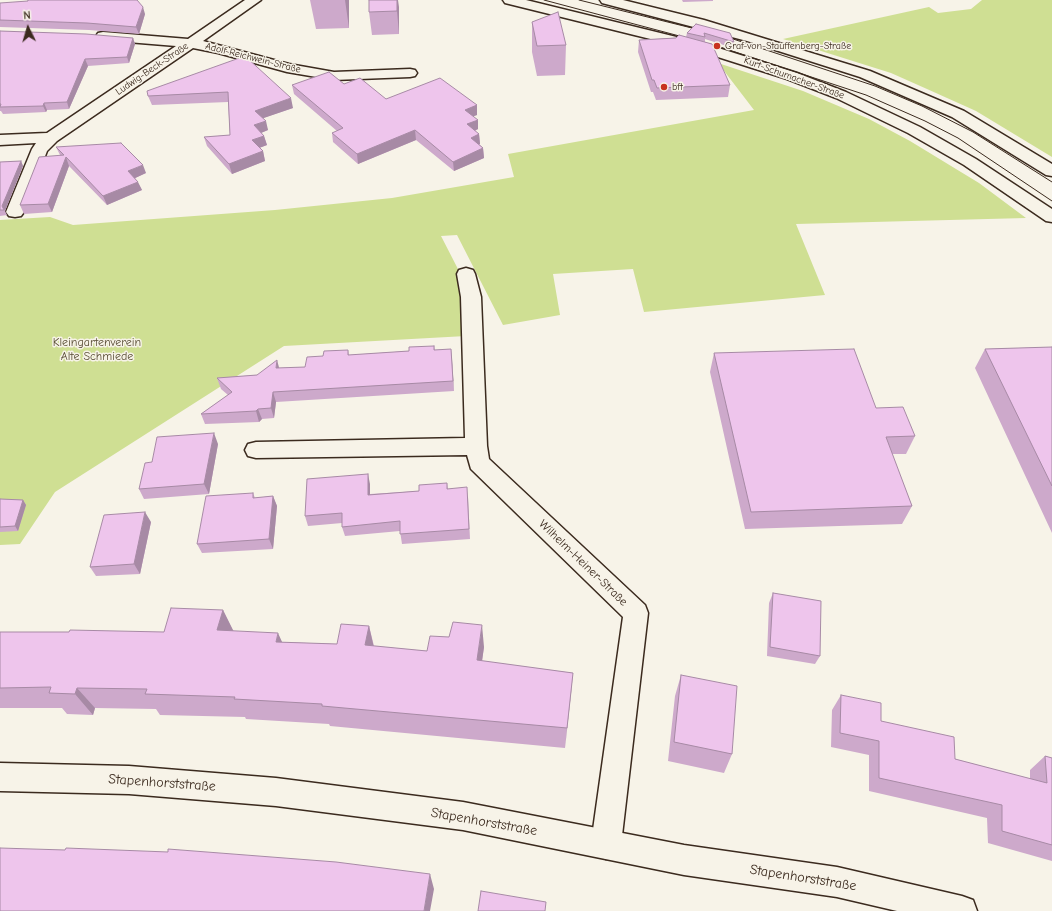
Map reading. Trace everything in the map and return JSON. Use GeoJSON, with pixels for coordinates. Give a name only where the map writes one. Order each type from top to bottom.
{"type":"FeatureCollection","features":[{"type":"Feature","properties":{"kind":"street","name":"Ludwig-Beck-Straße"},"geometry":{"type":"LineString","coordinates":[[15,212],[40,149],[51,138],[254,0]]}},
{"type":"Feature","properties":{"kind":"street","name":"Kurt-Schumacher-Straße"},"geometry":{"type":"LineString","coordinates":[[510,0],[646,32],[735,57],[792,76],[867,106],[914,130],[970,162],[1052,217]]}},
{"type":"Feature","properties":{"kind":"street","name":"Kurt-Schumacher-Straße"},"geometry":{"type":"LineString","coordinates":[[607,0],[752,38],[865,74],[958,114],[1052,171]]}},
{"type":"Feature","properties":{"kind":"street"},"geometry":{"type":"LineString","coordinates":[[566,14],[578,4]]}},
{"type":"Feature","properties":{"kind":"street","name":"Adolf-Reichwein-Straße"},"geometry":{"type":"LineString","coordinates":[[89,35],[189,43],[220,49],[286,68],[334,76],[410,73]]}},
{"type":"Feature","properties":{"kind":"street"},"geometry":{"type":"LineString","coordinates":[[0,140],[51,138]]}},
{"type":"Feature","properties":{"kind":"street","name":"Wilhelm-Heiner-Straße"},"geometry":{"type":"LineString","coordinates":[[466,274],[472,305],[476,446],[479,463],[636,614],[606,844]]}},
{"type":"Feature","properties":{"kind":"street"},"geometry":{"type":"LineString","coordinates":[[256,450],[476,446]]}},
{"type":"Feature","properties":{"kind":"street","name":"Stapenhorststraße"},"geometry":{"type":"LineString","coordinates":[[0,777],[129,780],[276,792],[463,816],[684,860],[837,882],[962,911]]}},
{"type":"Feature","properties":{"kind":"green space"},"geometry":{"type":"Polygon","coordinates":[[[982,0],[1052,0],[1052,157],[976,111],[891,73],[783,39],[929,7],[938,13],[971,9],[982,0]]]}},
{"type":"Feature","properties":{"kind":"green space","name":"Kleingartenverein Alte Schmiede"},"geometry":{"type":"Polygon","coordinates":[[[718,63],[803,91],[869,119],[910,141],[979,183],[1026,218],[796,224],[825,295],[644,312],[633,269],[553,274],[560,315],[503,325],[457,235],[441,236],[459,271],[466,336],[284,346],[55,492],[20,544],[0,545],[0,220],[50,217],[73,225],[275,210],[392,198],[514,177],[508,154],[754,110],[718,63]]]}},
{"type":"Feature","properties":{"kind":"building"},"geometry":{"type":"Polygon","coordinates":[[[28,0],[137,0],[143,7],[136,27],[87,23],[0,20],[0,3],[28,0]]]}},
{"type":"Feature","properties":{"kind":"building"},"geometry":{"type":"Polygon","coordinates":[[[369,0],[397,0],[397,11],[369,12],[369,0]]]}},
{"type":"Feature","properties":{"kind":"building"},"geometry":{"type":"Polygon","coordinates":[[[558,12],[566,45],[537,46],[532,22],[558,12]]]}},
{"type":"Feature","properties":{"kind":"building"},"geometry":{"type":"Polygon","coordinates":[[[696,24],[730,33],[734,42],[704,33],[705,37],[687,33],[696,24]]]}},
{"type":"Feature","properties":{"kind":"building"},"geometry":{"type":"Polygon","coordinates":[[[0,31],[86,34],[133,38],[127,57],[85,59],[67,102],[44,103],[43,106],[0,107],[0,31]]]}},
{"type":"Feature","properties":{"kind":"building"},"geometry":{"type":"Polygon","coordinates":[[[679,35],[712,44],[730,85],[657,88],[654,80],[652,80],[639,40],[676,38],[679,35]]]}},
{"type":"Feature","properties":{"kind":"building"},"geometry":{"type":"Polygon","coordinates":[[[245,56],[291,98],[255,111],[266,121],[254,125],[264,136],[252,140],[263,151],[229,164],[204,137],[230,135],[228,92],[148,96],[147,91],[245,56]]]}},
{"type":"Feature","properties":{"kind":"building"},"geometry":{"type":"Polygon","coordinates":[[[329,72],[344,84],[360,78],[386,99],[440,78],[477,105],[465,110],[478,120],[467,124],[479,134],[471,138],[483,148],[453,162],[415,130],[357,154],[332,133],[343,128],[292,85],[329,72]]]}},
{"type":"Feature","properties":{"kind":"building"},"geometry":{"type":"Polygon","coordinates":[[[121,143],[143,165],[128,171],[138,182],[103,196],[66,157],[48,204],[20,205],[39,157],[64,155],[56,147],[121,143]]]}},
{"type":"Feature","properties":{"kind":"building"},"geometry":{"type":"Polygon","coordinates":[[[21,161],[2,206],[4,210],[0,210],[0,162],[21,161]]]}},
{"type":"Feature","properties":{"kind":"building"},"geometry":{"type":"Polygon","coordinates":[[[434,346],[434,350],[451,349],[453,381],[273,392],[271,408],[258,409],[256,411],[201,414],[232,392],[217,378],[257,375],[277,360],[276,368],[305,367],[307,357],[323,356],[324,351],[348,350],[348,355],[409,351],[409,347],[434,346]]]}},
{"type":"Feature","properties":{"kind":"building"},"geometry":{"type":"Polygon","coordinates":[[[1052,347],[1052,486],[985,349],[1052,347]]]}},
{"type":"Feature","properties":{"kind":"building"},"geometry":{"type":"Polygon","coordinates":[[[854,349],[876,408],[903,407],[915,436],[886,437],[912,506],[751,512],[714,353],[854,349]]]}},
{"type":"Feature","properties":{"kind":"building"},"geometry":{"type":"Polygon","coordinates":[[[214,433],[204,484],[139,489],[145,463],[152,462],[157,437],[214,433]]]}},
{"type":"Feature","properties":{"kind":"building"},"geometry":{"type":"Polygon","coordinates":[[[368,474],[368,495],[419,491],[419,485],[447,483],[447,489],[467,487],[469,529],[400,534],[400,521],[342,527],[342,513],[305,516],[307,479],[368,474]]]}},
{"type":"Feature","properties":{"kind":"building"},"geometry":{"type":"Polygon","coordinates":[[[253,493],[253,498],[273,496],[269,539],[197,544],[206,496],[253,493]]]}},
{"type":"Feature","properties":{"kind":"building"},"geometry":{"type":"Polygon","coordinates":[[[0,499],[23,500],[15,526],[0,527],[0,499]]]}},
{"type":"Feature","properties":{"kind":"building"},"geometry":{"type":"Polygon","coordinates":[[[145,512],[134,564],[90,567],[104,515],[145,512]]]}},
{"type":"Feature","properties":{"kind":"building"},"geometry":{"type":"Polygon","coordinates":[[[773,593],[821,601],[820,656],[770,647],[773,593]]]}},
{"type":"Feature","properties":{"kind":"building"},"geometry":{"type":"Polygon","coordinates":[[[171,608],[223,610],[217,630],[278,633],[276,642],[337,644],[341,624],[369,626],[365,645],[427,651],[430,636],[449,637],[453,622],[482,625],[477,660],[573,673],[567,728],[322,706],[322,704],[234,699],[235,697],[145,694],[147,689],[77,688],[75,694],[49,693],[51,687],[0,688],[0,632],[69,632],[70,630],[164,632],[171,608]]]}},
{"type":"Feature","properties":{"kind":"building"},"geometry":{"type":"Polygon","coordinates":[[[681,675],[737,686],[732,754],[674,742],[681,675]]]}},
{"type":"Feature","properties":{"kind":"building"},"geometry":{"type":"Polygon","coordinates":[[[841,695],[881,703],[881,721],[954,737],[955,759],[1047,783],[1045,756],[1052,758],[1052,845],[1002,831],[1002,805],[879,778],[879,741],[840,733],[841,695]]]}},
{"type":"Feature","properties":{"kind":"building"},"geometry":{"type":"Polygon","coordinates":[[[0,848],[65,850],[66,848],[168,852],[168,849],[336,862],[430,874],[424,911],[0,911],[0,848]]]}},
{"type":"Feature","properties":{"kind":"building"},"geometry":{"type":"Polygon","coordinates":[[[481,891],[546,902],[545,911],[478,911],[481,891]]]}},
{"type":"Feature","properties":{"kind":"tram line"},"geometry":{"type":"LineString","coordinates":[[544,0],[717,46],[866,95],[925,121],[958,138],[1052,201]]}},
{"type":"Feature","properties":{"kind":"tram line"},"geometry":{"type":"LineString","coordinates":[[579,0],[704,31]]}},
{"type":"Feature","properties":{"kind":"tram line"},"geometry":{"type":"LineString","coordinates":[[721,35],[875,86],[922,106],[973,132],[1052,182]]}},
{"type":"Feature","properties":{"kind":"place","name":"Graf-von-Stauffenberg-Straße"},"geometry":{"type":"Point","coordinates":[717,46]}},
{"type":"Feature","properties":{"kind":"place","name":"bft"},"geometry":{"type":"Point","coordinates":[664,87]}}]}
